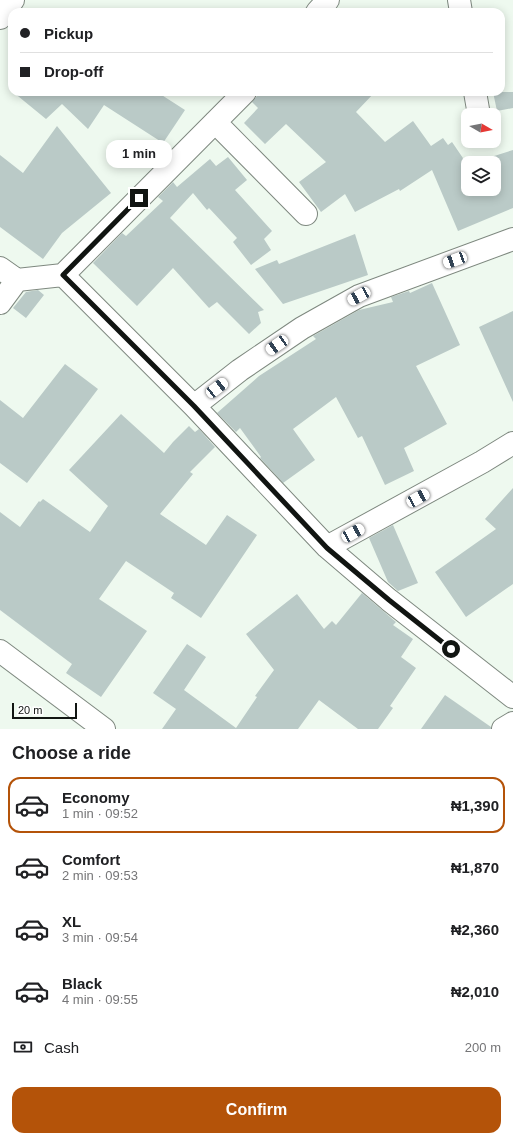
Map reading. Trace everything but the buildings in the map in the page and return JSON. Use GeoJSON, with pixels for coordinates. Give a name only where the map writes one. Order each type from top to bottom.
{"type":"FeatureCollection","features":[{"type":"Feature","properties":{"kind":"street"},"geometry":{"type":"LineString","coordinates":[[0,18],[13,0]]}},
{"type":"Feature","properties":{"kind":"street"},"geometry":{"type":"LineString","coordinates":[[321,8],[328,0]]}},
{"type":"Feature","properties":{"kind":"street"},"geometry":{"type":"LineString","coordinates":[[63,275],[241,96]]}},
{"type":"Feature","properties":{"kind":"street"},"geometry":{"type":"LineString","coordinates":[[476,96],[478,108]]}},
{"type":"Feature","properties":{"kind":"street"},"geometry":{"type":"LineString","coordinates":[[215,122],[306,214]]}},
{"type":"Feature","properties":{"kind":"street"},"geometry":{"type":"LineString","coordinates":[[194,406],[240,370],[302,328],[359,296],[513,239]]}},
{"type":"Feature","properties":{"kind":"street"},"geometry":{"type":"LineString","coordinates":[[0,303],[8,274],[63,275],[194,406],[327,548],[389,600],[513,697]]}},
{"type":"Feature","properties":{"kind":"street"},"geometry":{"type":"LineString","coordinates":[[327,548],[482,462],[513,443]]}},
{"type":"Feature","properties":{"kind":"street"},"geometry":{"type":"LineString","coordinates":[[0,650],[104,729]]}},
{"type":"Feature","properties":{"kind":"street"},"geometry":{"type":"LineString","coordinates":[[503,729],[513,723]]}},
{"type":"Feature","properties":{"kind":"route"},"geometry":{"type":"LineString","coordinates":[[139,198],[63,275],[194,406],[327,548],[451,649]]}}]}
